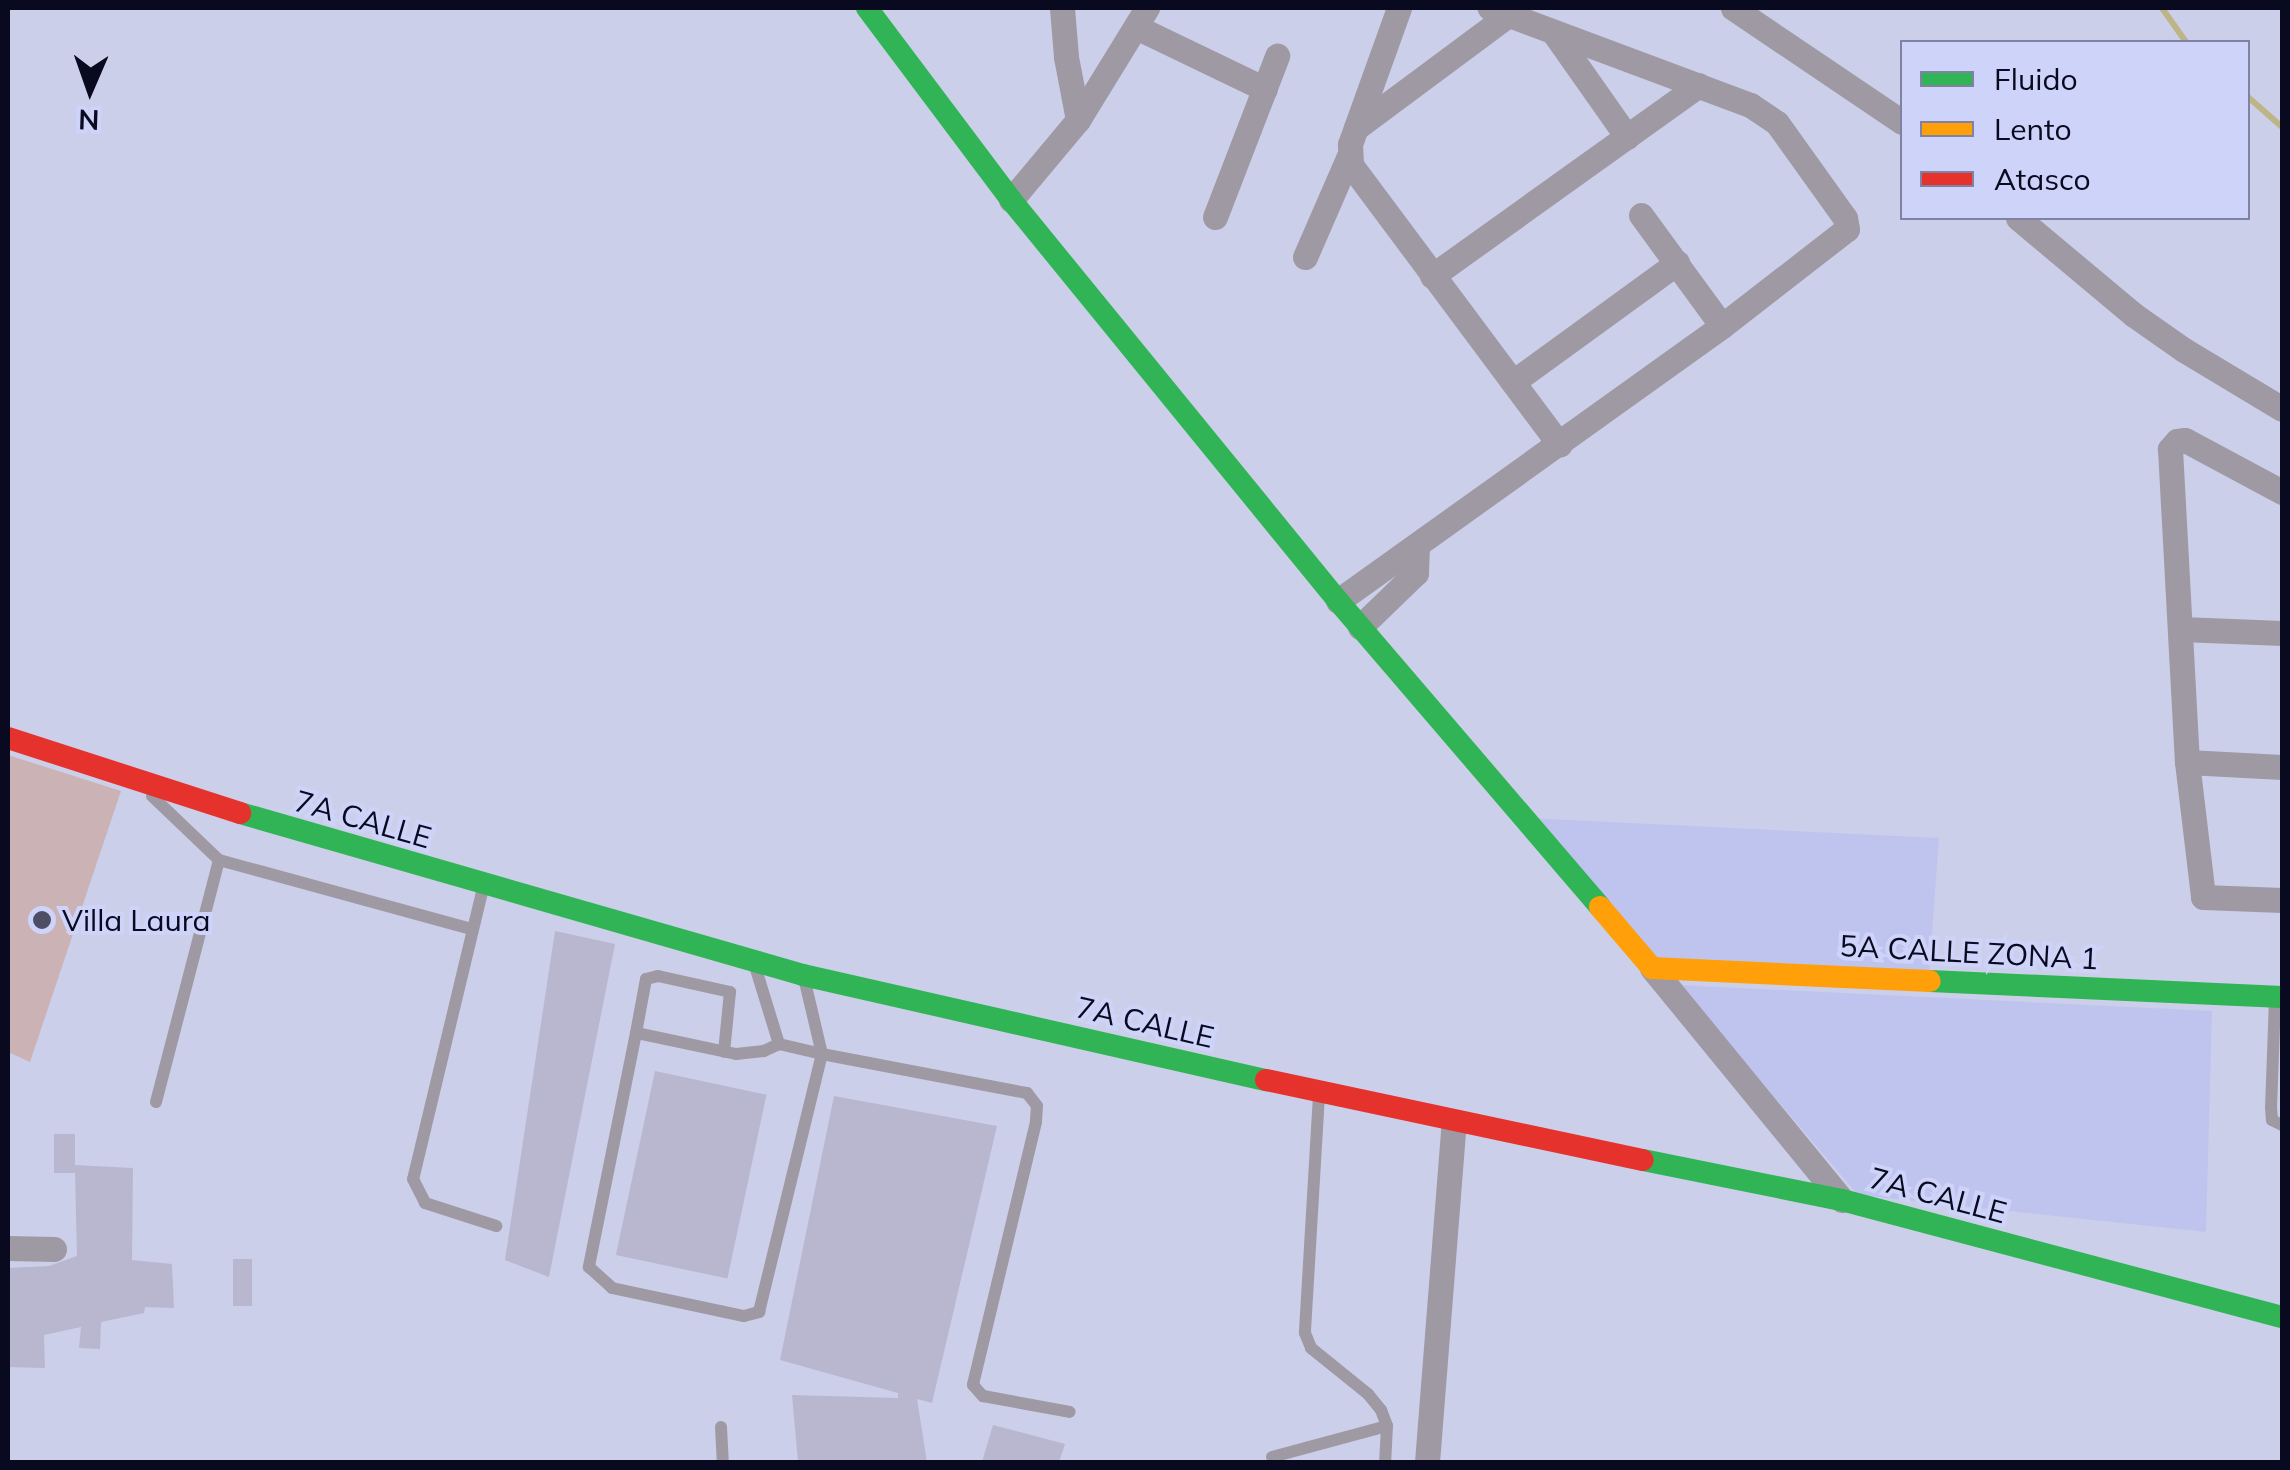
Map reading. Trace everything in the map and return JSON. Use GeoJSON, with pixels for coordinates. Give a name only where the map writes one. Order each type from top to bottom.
{"type":"FeatureCollection","features":[{"type":"Feature","properties":{"kind":"street"},"geometry":{"type":"LineString","coordinates":[[866,8],[1011,200],[1338,601],[1652,968],[1842,1200]]}},
{"type":"Feature","properties":{"kind":"street"},"geometry":{"type":"LineString","coordinates":[[1062,8],[1066,58],[1078,120]]}},
{"type":"Feature","properties":{"kind":"street"},"geometry":{"type":"LineString","coordinates":[[1306,257],[1349,156],[1398,8]]}},
{"type":"Feature","properties":{"kind":"street"},"geometry":{"type":"LineString","coordinates":[[1732,8],[1900,121]]}},
{"type":"Feature","properties":{"kind":"street"},"geometry":{"type":"LineString","coordinates":[[1338,601],[1722,326],[1848,229],[1845,218],[1777,123],[1750,104],[1499,11],[1355,129]]}},
{"type":"Feature","properties":{"kind":"street"},"geometry":{"type":"LineString","coordinates":[[1011,200],[1078,120],[1142,17],[1265,89]]}},
{"type":"Feature","properties":{"kind":"street"},"geometry":{"type":"LineString","coordinates":[[1554,32],[1626,137]]}},
{"type":"Feature","properties":{"kind":"street"},"geometry":{"type":"LineString","coordinates":[[1214,217],[1277,56]]}},
{"type":"Feature","properties":{"kind":"street"},"geometry":{"type":"LineString","coordinates":[[1432,276],[1699,85]]}},
{"type":"Feature","properties":{"kind":"street"},"geometry":{"type":"LineString","coordinates":[[1349,156],[1354,172],[1560,444]]}},
{"type":"Feature","properties":{"kind":"street"},"geometry":{"type":"LineString","coordinates":[[1641,215],[1722,326]]}},
{"type":"Feature","properties":{"kind":"street"},"geometry":{"type":"LineString","coordinates":[[2020,220],[2134,315],[2282,408]]}},
{"type":"Feature","properties":{"kind":"street"},"geometry":{"type":"LineString","coordinates":[[1512,382],[1677,263]]}},
{"type":"Feature","properties":{"kind":"street"},"geometry":{"type":"LineString","coordinates":[[2282,492],[2184,440],[2170,449],[2186,762],[2203,897],[2282,900]]}},
{"type":"Feature","properties":{"kind":"street"},"geometry":{"type":"LineString","coordinates":[[1360,627],[1416,573],[1417,546]]}},
{"type":"Feature","properties":{"kind":"street"},"geometry":{"type":"LineString","coordinates":[[2181,629],[2282,633]]}},
{"type":"Feature","properties":{"kind":"street","name":"7A CALLE"},"geometry":{"type":"LineString","coordinates":[[8,738],[306,835],[803,974],[1454,1122],[1842,1200],[2282,1316]]}},
{"type":"Feature","properties":{"kind":"street"},"geometry":{"type":"LineString","coordinates":[[2186,762],[2282,767]]}},
{"type":"Feature","properties":{"kind":"street","name":"5A CALLE ZONA 1"},"geometry":{"type":"LineString","coordinates":[[1652,968],[2279,996]]}},
{"type":"Feature","properties":{"kind":"street"},"geometry":{"type":"LineString","coordinates":[[1427,1462],[1454,1122]]}},
{"type":"Feature","properties":{"kind":"street"},"geometry":{"type":"LineString","coordinates":[[8,1248],[54,1249]]}},
{"type":"Feature","properties":{"kind":"lane"},"geometry":{"type":"LineString","coordinates":[[131,778],[219,860],[472,928]]}},
{"type":"Feature","properties":{"kind":"lane"},"geometry":{"type":"LineString","coordinates":[[156,1102],[219,860]]}},
{"type":"Feature","properties":{"kind":"lane"},"geometry":{"type":"LineString","coordinates":[[484,884],[413,1179],[425,1204],[496,1226]]}},
{"type":"Feature","properties":{"kind":"lane"},"geometry":{"type":"LineString","coordinates":[[753,960],[778,1044]]}},
{"type":"Feature","properties":{"kind":"lane"},"geometry":{"type":"LineString","coordinates":[[724,1052],[730,992],[650,976],[646,980],[589,1267],[612,1288],[744,1316],[759,1312],[764,1300],[822,1054],[803,974]]}},
{"type":"Feature","properties":{"kind":"lane"},"geometry":{"type":"LineString","coordinates":[[2279,996],[2271,1107],[2272,1120],[2282,1125]]}},
{"type":"Feature","properties":{"kind":"lane"},"geometry":{"type":"LineString","coordinates":[[636,1033],[724,1052],[764,1052],[778,1044],[1028,1093],[1037,1106],[1036,1122],[974,1385],[984,1396],[1070,1412]]}},
{"type":"Feature","properties":{"kind":"lane"},"geometry":{"type":"LineString","coordinates":[[1319,1092],[1305,1333],[1311,1348],[1368,1394],[1387,1426],[1385,1462]]}},
{"type":"Feature","properties":{"kind":"lane"},"geometry":{"type":"LineString","coordinates":[[1272,1457],[1387,1426]]}},
{"type":"Feature","properties":{"kind":"lane"},"geometry":{"type":"LineString","coordinates":[[721,1428],[722,1462]]}},
{"type":"Feature","properties":{"kind":"shaded area","name":"Villa Laura"},"geometry":{"type":"Polygon","coordinates":[[[8,755],[121,791],[30,1062],[8,1052],[8,755]]]}},
{"type":"Feature","properties":{"kind":"shaded area"},"geometry":{"type":"Polygon","coordinates":[[[1528,818],[1939,838],[1929,975],[1656,961],[1528,818]]]}},
{"type":"Feature","properties":{"kind":"shaded area"},"geometry":{"type":"Polygon","coordinates":[[[1679,985],[2212,1011],[2206,1232],[1858,1195],[1679,985]]]}},
{"type":"Feature","properties":{"kind":"building"},"geometry":{"type":"Polygon","coordinates":[[[555,931],[615,944],[549,1277],[505,1260],[555,931]]]}},
{"type":"Feature","properties":{"kind":"building"},"geometry":{"type":"Polygon","coordinates":[[[655,1071],[767,1095],[727,1279],[616,1255],[655,1071]]]}},
{"type":"Feature","properties":{"kind":"building"},"geometry":{"type":"Polygon","coordinates":[[[834,1096],[997,1126],[932,1403],[917,1399],[927,1462],[798,1462],[792,1395],[898,1398],[898,1393],[780,1360],[834,1096]]]}},
{"type":"Feature","properties":{"kind":"building"},"geometry":{"type":"Polygon","coordinates":[[[54,1134],[75,1134],[75,1165],[133,1168],[132,1260],[172,1264],[174,1308],[145,1307],[144,1313],[101,1322],[100,1349],[79,1348],[81,1327],[44,1335],[45,1368],[8,1367],[8,1268],[49,1266],[77,1256],[75,1173],[54,1173],[54,1134]]]}},
{"type":"Feature","properties":{"kind":"building"},"geometry":{"type":"Polygon","coordinates":[[[233,1259],[252,1259],[252,1306],[233,1306],[233,1259]]]}},
{"type":"Feature","properties":{"kind":"building"},"geometry":{"type":"Polygon","coordinates":[[[993,1425],[1065,1444],[1059,1462],[982,1462],[993,1425]]]}},
{"type":"Feature","properties":{"kind":"waterway"},"geometry":{"type":"LineString","coordinates":[[2162,8],[2185,40]]}},
{"type":"Feature","properties":{"kind":"waterway"},"geometry":{"type":"LineString","coordinates":[[2250,99],[2282,127]]}},
{"type":"Feature","properties":{"kind":"traffic: fast"},"geometry":{"type":"LineString","coordinates":[[867,8],[1011,200],[1338,601],[1600,907]]}},
{"type":"Feature","properties":{"kind":"traffic: fast"},"geometry":{"type":"LineString","coordinates":[[240,813],[803,975],[1266,1080]]}},
{"type":"Feature","properties":{"kind":"traffic: fast"},"geometry":{"type":"LineString","coordinates":[[1930,981],[2282,997]]}},
{"type":"Feature","properties":{"kind":"traffic: fast"},"geometry":{"type":"LineString","coordinates":[[1643,1160],[1842,1200],[2282,1317]]}},
{"type":"Feature","properties":{"kind":"traffic: slow"},"geometry":{"type":"LineString","coordinates":[[1600,907],[1652,968],[1930,981]]}},
{"type":"Feature","properties":{"kind":"traffic: jam"},"geometry":{"type":"LineString","coordinates":[[8,738],[240,813]]}},
{"type":"Feature","properties":{"kind":"traffic: jam"},"geometry":{"type":"LineString","coordinates":[[1266,1080],[1643,1160]]}},
{"type":"Feature","properties":{"kind":"place","name":"Villa Laura"},"geometry":{"type":"Point","coordinates":[42,920]}}]}
